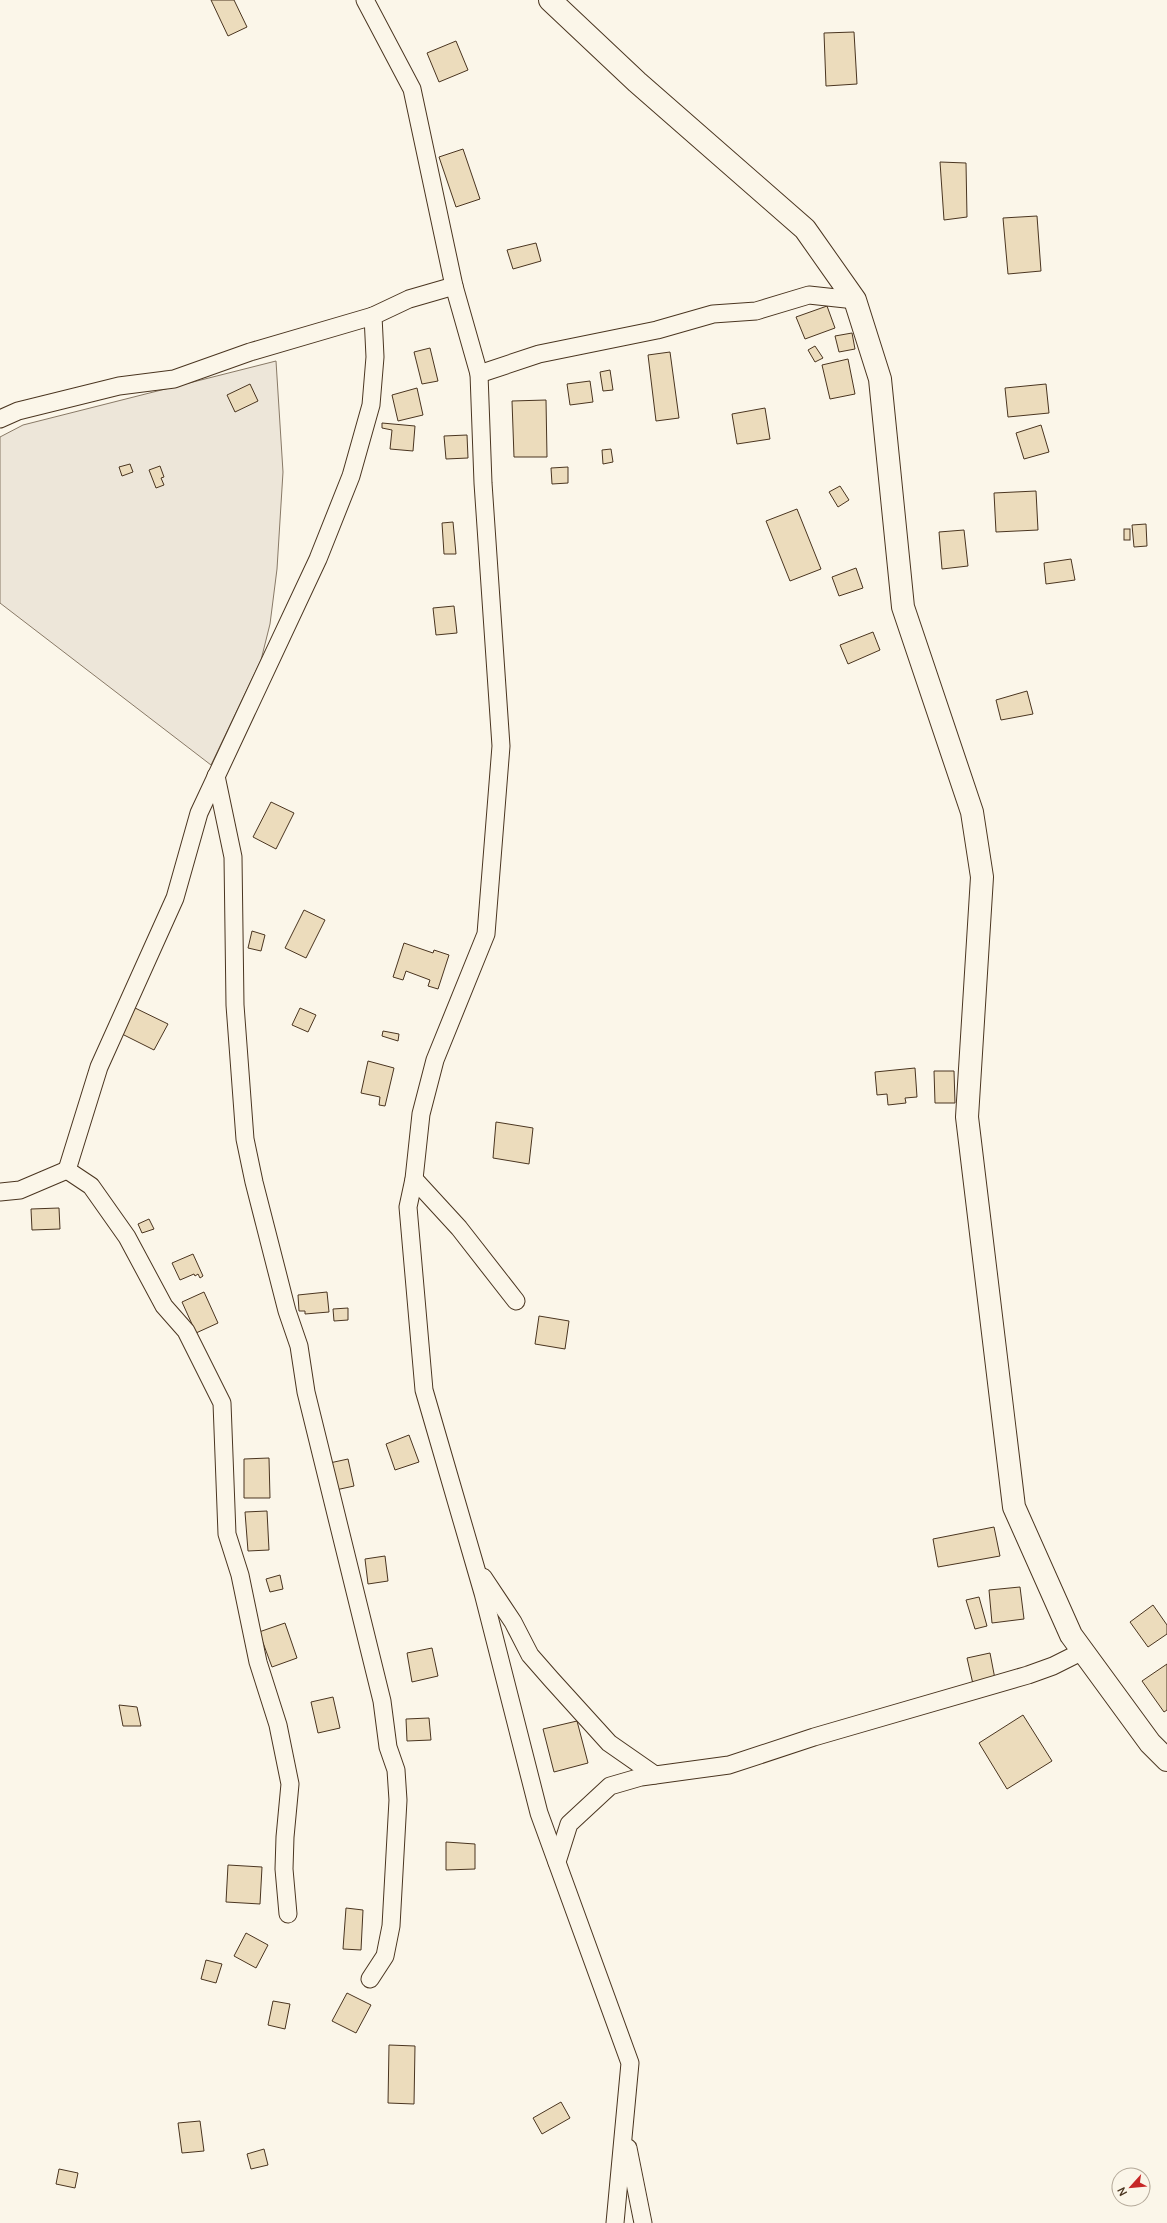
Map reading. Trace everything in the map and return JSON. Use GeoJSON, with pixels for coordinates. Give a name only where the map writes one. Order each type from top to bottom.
{"type":"FeatureCollection","features":[{"type":"Feature","properties":{"kind":"street"},"geometry":{"type":"LineString","coordinates":[[365,0],[412,89],[454,286],[479,374],[483,483],[501,746],[486,934],[435,1060],[421,1114],[414,1179],[408,1207],[424,1390],[475,1563],[539,1813],[630,2063],[615,2223]]}},
{"type":"Feature","properties":{"kind":"street"},"geometry":{"type":"LineString","coordinates":[[550,0],[637,82],[805,229],[855,300],[880,379],[903,607],[972,812],[982,877],[967,1117],[1014,1507],[1071,1635],[1150,1743],[1167,1760]]}},
{"type":"Feature","properties":{"kind":"street"},"geometry":{"type":"LineString","coordinates":[[0,419],[18,411],[119,386],[174,379],[250,352],[373,316],[409,299],[454,286]]}},
{"type":"Feature","properties":{"kind":"street"},"geometry":{"type":"LineString","coordinates":[[479,374],[539,354],[657,330],[713,314],[756,311],[809,295],[855,300]]}},
{"type":"Feature","properties":{"kind":"street"},"geometry":{"type":"LineString","coordinates":[[0,1192],[20,1190],[67,1170],[99,1067],[175,898],[199,813],[318,559],[351,476],[371,405],[375,357],[373,316]]}},
{"type":"Feature","properties":{"kind":"street"},"geometry":{"type":"LineString","coordinates":[[216,776],[233,857],[235,1005],[246,1139],[254,1182],[287,1311],[299,1346],[306,1392],[382,1701],[388,1747],[396,1770],[398,1800],[391,1926],[385,1956],[370,1979]]}},
{"type":"Feature","properties":{"kind":"street"},"geometry":{"type":"LineString","coordinates":[[67,1170],[91,1186],[127,1236],[164,1306],[186,1331],[222,1403],[227,1534],[240,1575],[258,1662],[278,1725],[290,1784],[285,1837],[284,1869],[288,1914]]}},
{"type":"Feature","properties":{"kind":"street"},"geometry":{"type":"LineString","coordinates":[[414,1179],[459,1228],[516,1301]]}},
{"type":"Feature","properties":{"kind":"street"},"geometry":{"type":"LineString","coordinates":[[475,1563],[513,1622],[535,1661],[609,1743],[655,1775]]}},
{"type":"Feature","properties":{"kind":"street"},"geometry":{"type":"LineString","coordinates":[[557,1862],[569,1824],[610,1786],[655,1775],[729,1765],[814,1737],[1028,1675],[1053,1666],[1083,1651]]}},
{"type":"Feature","properties":{"kind":"street"},"geometry":{"type":"LineString","coordinates":[[624,2130],[643,2223]]}},
{"type":"Feature","properties":{"kind":"shaded area"},"geometry":{"type":"Polygon","coordinates":[[[276,361],[283,472],[277,569],[270,624],[261,660],[211,765],[0,603],[0,437],[23,425],[276,361]]]}},
{"type":"Feature","properties":{"kind":"building"},"geometry":{"type":"Polygon","coordinates":[[[211,0],[234,0],[247,27],[228,36],[211,0]]]}},
{"type":"Feature","properties":{"kind":"building"},"geometry":{"type":"Polygon","coordinates":[[[854,32],[857,84],[826,86],[824,33],[854,32]]]}},
{"type":"Feature","properties":{"kind":"building"},"geometry":{"type":"Polygon","coordinates":[[[456,41],[468,70],[439,82],[427,53],[456,41]]]}},
{"type":"Feature","properties":{"kind":"building"},"geometry":{"type":"Polygon","coordinates":[[[463,149],[480,199],[456,207],[439,157],[463,149]]]}},
{"type":"Feature","properties":{"kind":"building"},"geometry":{"type":"Polygon","coordinates":[[[940,162],[966,163],[967,217],[944,220],[940,162]]]}},
{"type":"Feature","properties":{"kind":"building"},"geometry":{"type":"Polygon","coordinates":[[[1037,216],[1041,271],[1008,274],[1003,218],[1037,216]]]}},
{"type":"Feature","properties":{"kind":"building"},"geometry":{"type":"Polygon","coordinates":[[[536,243],[541,261],[513,269],[507,250],[536,243]]]}},
{"type":"Feature","properties":{"kind":"building"},"geometry":{"type":"Polygon","coordinates":[[[827,306],[835,328],[805,339],[796,317],[827,306]]]}},
{"type":"Feature","properties":{"kind":"building"},"geometry":{"type":"Polygon","coordinates":[[[852,333],[855,349],[839,352],[835,336],[852,333]]]}},
{"type":"Feature","properties":{"kind":"building"},"geometry":{"type":"Polygon","coordinates":[[[815,346],[823,358],[815,362],[808,350],[815,346]]]}},
{"type":"Feature","properties":{"kind":"building"},"geometry":{"type":"Polygon","coordinates":[[[430,348],[438,381],[422,384],[414,352],[430,348]]]}},
{"type":"Feature","properties":{"kind":"building"},"geometry":{"type":"Polygon","coordinates":[[[670,352],[679,418],[656,421],[648,355],[670,352]]]}},
{"type":"Feature","properties":{"kind":"building"},"geometry":{"type":"Polygon","coordinates":[[[848,359],[855,394],[830,399],[822,365],[848,359]]]}},
{"type":"Feature","properties":{"kind":"building"},"geometry":{"type":"Polygon","coordinates":[[[610,370],[613,390],[603,391],[600,372],[610,370]]]}},
{"type":"Feature","properties":{"kind":"building"},"geometry":{"type":"Polygon","coordinates":[[[590,381],[593,402],[570,405],[567,384],[590,381]]]}},
{"type":"Feature","properties":{"kind":"building"},"geometry":{"type":"Polygon","coordinates":[[[250,384],[258,401],[235,412],[227,395],[250,384]]]}},
{"type":"Feature","properties":{"kind":"building"},"geometry":{"type":"Polygon","coordinates":[[[1046,384],[1049,413],[1008,417],[1005,388],[1046,384]]]}},
{"type":"Feature","properties":{"kind":"building"},"geometry":{"type":"Polygon","coordinates":[[[417,388],[423,415],[398,421],[392,395],[417,388]]]}},
{"type":"Feature","properties":{"kind":"building"},"geometry":{"type":"Polygon","coordinates":[[[546,400],[547,457],[514,457],[512,401],[546,400]]]}},
{"type":"Feature","properties":{"kind":"building"},"geometry":{"type":"Polygon","coordinates":[[[765,408],[770,439],[737,444],[732,414],[765,408]]]}},
{"type":"Feature","properties":{"kind":"building"},"geometry":{"type":"Polygon","coordinates":[[[382,423],[415,426],[413,451],[390,449],[392,430],[382,428],[382,423]]]}},
{"type":"Feature","properties":{"kind":"building"},"geometry":{"type":"Polygon","coordinates":[[[1041,425],[1049,452],[1024,459],[1016,433],[1041,425]]]}},
{"type":"Feature","properties":{"kind":"building"},"geometry":{"type":"Polygon","coordinates":[[[467,435],[468,458],[446,459],[444,436],[467,435]]]}},
{"type":"Feature","properties":{"kind":"building"},"geometry":{"type":"Polygon","coordinates":[[[611,449],[613,462],[603,464],[602,450],[611,449]]]}},
{"type":"Feature","properties":{"kind":"building"},"geometry":{"type":"Polygon","coordinates":[[[130,464],[133,472],[122,476],[119,467],[130,464]]]}},
{"type":"Feature","properties":{"kind":"building"},"geometry":{"type":"Polygon","coordinates":[[[160,466],[164,477],[161,478],[164,485],[156,488],[149,470],[160,466]]]}},
{"type":"Feature","properties":{"kind":"building"},"geometry":{"type":"Polygon","coordinates":[[[568,467],[568,483],[552,484],[551,468],[568,467]]]}},
{"type":"Feature","properties":{"kind":"building"},"geometry":{"type":"Polygon","coordinates":[[[840,486],[849,500],[838,507],[829,492],[840,486]]]}},
{"type":"Feature","properties":{"kind":"building"},"geometry":{"type":"Polygon","coordinates":[[[1036,491],[1038,530],[996,532],[994,493],[1036,491]]]}},
{"type":"Feature","properties":{"kind":"building"},"geometry":{"type":"Polygon","coordinates":[[[797,509],[821,569],[790,581],[766,521],[797,509]]]}},
{"type":"Feature","properties":{"kind":"building"},"geometry":{"type":"Polygon","coordinates":[[[453,522],[456,554],[444,554],[442,523],[453,522]]]}},
{"type":"Feature","properties":{"kind":"building"},"geometry":{"type":"Polygon","coordinates":[[[1146,524],[1147,546],[1134,547],[1132,525],[1146,524]]]}},
{"type":"Feature","properties":{"kind":"building"},"geometry":{"type":"Polygon","coordinates":[[[1124,529],[1130,529],[1130,540],[1124,540],[1124,529]]]}},
{"type":"Feature","properties":{"kind":"building"},"geometry":{"type":"Polygon","coordinates":[[[964,530],[968,566],[942,569],[939,532],[964,530]]]}},
{"type":"Feature","properties":{"kind":"building"},"geometry":{"type":"Polygon","coordinates":[[[1071,559],[1075,580],[1046,584],[1044,563],[1071,559]]]}},
{"type":"Feature","properties":{"kind":"building"},"geometry":{"type":"Polygon","coordinates":[[[856,568],[863,588],[839,596],[832,577],[856,568]]]}},
{"type":"Feature","properties":{"kind":"building"},"geometry":{"type":"Polygon","coordinates":[[[454,606],[457,633],[436,635],[433,608],[454,606]]]}},
{"type":"Feature","properties":{"kind":"building"},"geometry":{"type":"Polygon","coordinates":[[[873,632],[880,650],[848,664],[840,645],[873,632]]]}},
{"type":"Feature","properties":{"kind":"building"},"geometry":{"type":"Polygon","coordinates":[[[1027,691],[1033,714],[1001,720],[996,700],[1027,691]]]}},
{"type":"Feature","properties":{"kind":"building"},"geometry":{"type":"Polygon","coordinates":[[[271,802],[294,813],[276,849],[253,837],[271,802]]]}},
{"type":"Feature","properties":{"kind":"building"},"geometry":{"type":"Polygon","coordinates":[[[304,910],[325,920],[306,958],[285,948],[304,910]]]}},
{"type":"Feature","properties":{"kind":"building"},"geometry":{"type":"Polygon","coordinates":[[[252,931],[265,935],[261,951],[248,948],[252,931]]]}},
{"type":"Feature","properties":{"kind":"building"},"geometry":{"type":"Polygon","coordinates":[[[404,943],[433,953],[434,950],[449,955],[438,989],[428,986],[430,980],[406,971],[403,980],[393,977],[404,943]]]}},
{"type":"Feature","properties":{"kind":"building"},"geometry":{"type":"Polygon","coordinates":[[[133,1007],[168,1024],[154,1050],[120,1033],[133,1007]]]}},
{"type":"Feature","properties":{"kind":"building"},"geometry":{"type":"Polygon","coordinates":[[[300,1008],[316,1015],[308,1032],[292,1025],[300,1008]]]}},
{"type":"Feature","properties":{"kind":"building"},"geometry":{"type":"Polygon","coordinates":[[[383,1031],[399,1034],[398,1041],[382,1036],[383,1031]]]}},
{"type":"Feature","properties":{"kind":"building"},"geometry":{"type":"Polygon","coordinates":[[[368,1061],[394,1068],[385,1106],[379,1105],[380,1097],[361,1093],[368,1061]]]}},
{"type":"Feature","properties":{"kind":"building"},"geometry":{"type":"Polygon","coordinates":[[[915,1068],[917,1097],[905,1098],[906,1103],[888,1105],[887,1094],[877,1095],[875,1072],[915,1068]]]}},
{"type":"Feature","properties":{"kind":"building"},"geometry":{"type":"Polygon","coordinates":[[[934,1071],[954,1071],[955,1103],[935,1103],[934,1071]]]}},
{"type":"Feature","properties":{"kind":"building"},"geometry":{"type":"Polygon","coordinates":[[[496,1122],[533,1128],[529,1164],[493,1158],[496,1122]]]}},
{"type":"Feature","properties":{"kind":"building"},"geometry":{"type":"Polygon","coordinates":[[[59,1208],[60,1229],[32,1230],[31,1209],[59,1208]]]}},
{"type":"Feature","properties":{"kind":"building"},"geometry":{"type":"Polygon","coordinates":[[[149,1219],[154,1229],[142,1233],[138,1224],[149,1219]]]}},
{"type":"Feature","properties":{"kind":"building"},"geometry":{"type":"Polygon","coordinates":[[[193,1254],[203,1276],[200,1278],[198,1274],[195,1276],[194,1274],[180,1280],[172,1263],[193,1254]]]}},
{"type":"Feature","properties":{"kind":"building"},"geometry":{"type":"Polygon","coordinates":[[[204,1292],[218,1323],[196,1333],[182,1302],[204,1292]]]}},
{"type":"Feature","properties":{"kind":"building"},"geometry":{"type":"Polygon","coordinates":[[[327,1292],[329,1312],[305,1314],[305,1311],[299,1311],[298,1295],[327,1292]]]}},
{"type":"Feature","properties":{"kind":"building"},"geometry":{"type":"Polygon","coordinates":[[[348,1308],[348,1320],[334,1321],[333,1309],[348,1308]]]}},
{"type":"Feature","properties":{"kind":"building"},"geometry":{"type":"Polygon","coordinates":[[[539,1316],[569,1321],[565,1349],[535,1344],[539,1316]]]}},
{"type":"Feature","properties":{"kind":"building"},"geometry":{"type":"Polygon","coordinates":[[[409,1435],[419,1462],[395,1470],[386,1444],[409,1435]]]}},
{"type":"Feature","properties":{"kind":"building"},"geometry":{"type":"Polygon","coordinates":[[[269,1458],[270,1498],[244,1498],[244,1459],[269,1458]]]}},
{"type":"Feature","properties":{"kind":"building"},"geometry":{"type":"Polygon","coordinates":[[[348,1459],[354,1486],[331,1491],[325,1464],[348,1459]]]}},
{"type":"Feature","properties":{"kind":"building"},"geometry":{"type":"Polygon","coordinates":[[[267,1511],[269,1550],[248,1551],[245,1512],[267,1511]]]}},
{"type":"Feature","properties":{"kind":"building"},"geometry":{"type":"Polygon","coordinates":[[[994,1527],[1000,1556],[938,1567],[933,1539],[994,1527]]]}},
{"type":"Feature","properties":{"kind":"building"},"geometry":{"type":"Polygon","coordinates":[[[385,1556],[388,1581],[368,1584],[365,1559],[385,1556]]]}},
{"type":"Feature","properties":{"kind":"building"},"geometry":{"type":"Polygon","coordinates":[[[280,1575],[283,1589],[270,1592],[266,1579],[280,1575]]]}},
{"type":"Feature","properties":{"kind":"building"},"geometry":{"type":"Polygon","coordinates":[[[1020,1587],[1024,1619],[992,1623],[989,1590],[1020,1587]]]}},
{"type":"Feature","properties":{"kind":"building"},"geometry":{"type":"Polygon","coordinates":[[[979,1597],[987,1626],[975,1629],[966,1600],[979,1597]]]}},
{"type":"Feature","properties":{"kind":"building"},"geometry":{"type":"Polygon","coordinates":[[[1153,1605],[1167,1625],[1167,1634],[1148,1647],[1130,1622],[1153,1605]]]}},
{"type":"Feature","properties":{"kind":"building"},"geometry":{"type":"Polygon","coordinates":[[[285,1623],[297,1658],[272,1667],[259,1632],[285,1623]]]}},
{"type":"Feature","properties":{"kind":"building"},"geometry":{"type":"Polygon","coordinates":[[[432,1648],[438,1676],[412,1682],[407,1653],[432,1648]]]}},
{"type":"Feature","properties":{"kind":"building"},"geometry":{"type":"Polygon","coordinates":[[[990,1653],[995,1679],[973,1684],[967,1658],[990,1653]]]}},
{"type":"Feature","properties":{"kind":"building"},"geometry":{"type":"Polygon","coordinates":[[[1167,1664],[1167,1710],[1164,1712],[1142,1681],[1167,1664]]]}},
{"type":"Feature","properties":{"kind":"building"},"geometry":{"type":"Polygon","coordinates":[[[333,1697],[340,1728],[318,1733],[311,1702],[333,1697]]]}},
{"type":"Feature","properties":{"kind":"building"},"geometry":{"type":"Polygon","coordinates":[[[119,1705],[137,1707],[141,1726],[123,1726],[119,1705]]]}},
{"type":"Feature","properties":{"kind":"building"},"geometry":{"type":"Polygon","coordinates":[[[1023,1715],[1052,1761],[1007,1789],[979,1743],[1023,1715]]]}},
{"type":"Feature","properties":{"kind":"building"},"geometry":{"type":"Polygon","coordinates":[[[429,1718],[431,1740],[407,1741],[406,1719],[429,1718]]]}},
{"type":"Feature","properties":{"kind":"building"},"geometry":{"type":"Polygon","coordinates":[[[577,1721],[588,1763],[554,1772],[543,1729],[577,1721]]]}},
{"type":"Feature","properties":{"kind":"building"},"geometry":{"type":"Polygon","coordinates":[[[446,1842],[475,1844],[475,1869],[446,1870],[446,1842]]]}},
{"type":"Feature","properties":{"kind":"building"},"geometry":{"type":"Polygon","coordinates":[[[228,1865],[262,1867],[260,1904],[226,1902],[228,1865]]]}},
{"type":"Feature","properties":{"kind":"building"},"geometry":{"type":"Polygon","coordinates":[[[346,1908],[363,1910],[361,1950],[343,1949],[346,1908]]]}},
{"type":"Feature","properties":{"kind":"building"},"geometry":{"type":"Polygon","coordinates":[[[246,1933],[268,1945],[256,1968],[234,1956],[246,1933]]]}},
{"type":"Feature","properties":{"kind":"building"},"geometry":{"type":"Polygon","coordinates":[[[206,1960],[222,1964],[216,1983],[201,1979],[206,1960]]]}},
{"type":"Feature","properties":{"kind":"building"},"geometry":{"type":"Polygon","coordinates":[[[347,1993],[371,2005],[356,2033],[332,2021],[347,1993]]]}},
{"type":"Feature","properties":{"kind":"building"},"geometry":{"type":"Polygon","coordinates":[[[273,2001],[290,2004],[285,2029],[268,2025],[273,2001]]]}},
{"type":"Feature","properties":{"kind":"building"},"geometry":{"type":"Polygon","coordinates":[[[389,2045],[415,2046],[414,2104],[388,2103],[389,2045]]]}},
{"type":"Feature","properties":{"kind":"building"},"geometry":{"type":"Polygon","coordinates":[[[561,2102],[570,2118],[542,2134],[533,2118],[561,2102]]]}},
{"type":"Feature","properties":{"kind":"building"},"geometry":{"type":"Polygon","coordinates":[[[200,2121],[204,2151],[182,2153],[178,2123],[200,2121]]]}},
{"type":"Feature","properties":{"kind":"building"},"geometry":{"type":"Polygon","coordinates":[[[264,2149],[268,2165],[251,2169],[247,2154],[264,2149]]]}},
{"type":"Feature","properties":{"kind":"building"},"geometry":{"type":"Polygon","coordinates":[[[59,2169],[78,2173],[75,2188],[56,2184],[59,2169]]]}}]}
